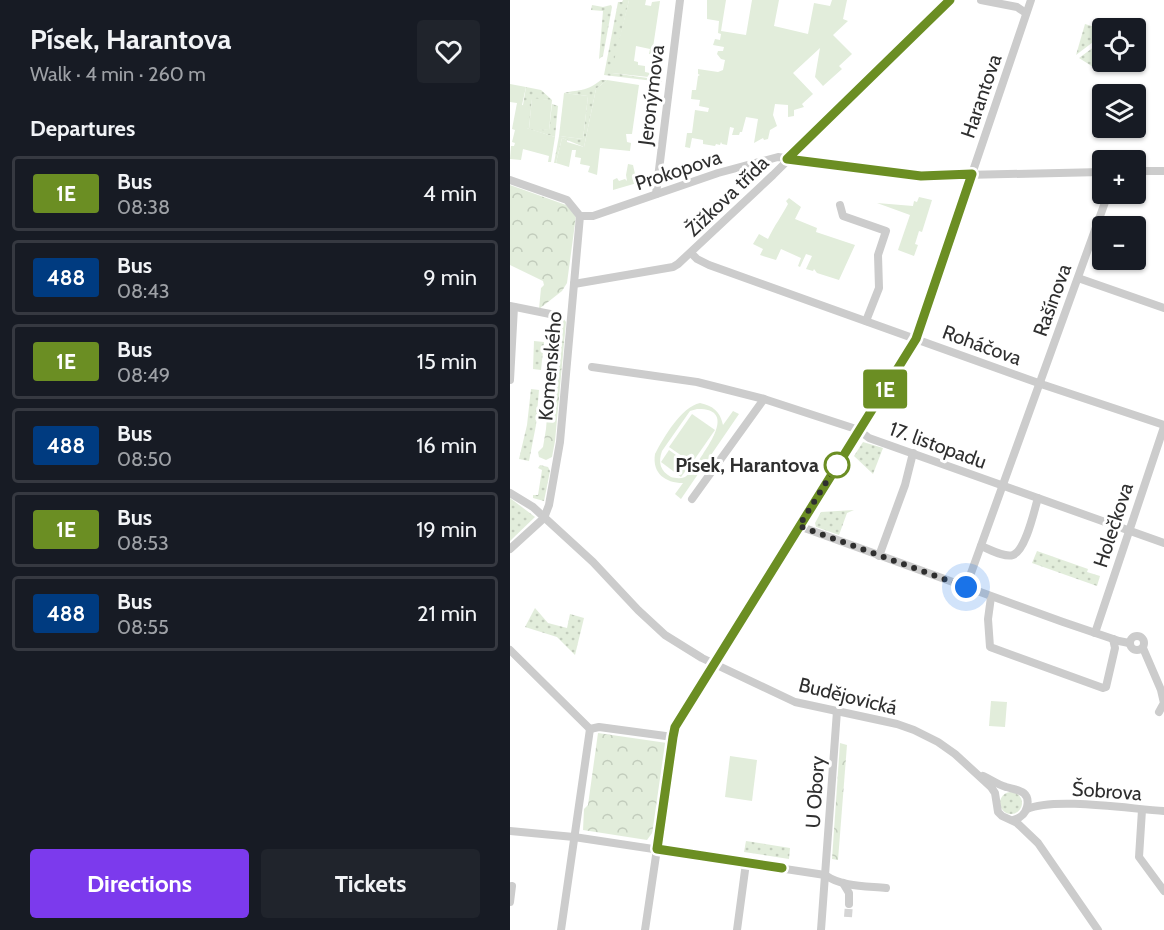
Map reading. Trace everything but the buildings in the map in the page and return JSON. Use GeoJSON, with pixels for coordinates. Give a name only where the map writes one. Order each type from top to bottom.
{"type":"FeatureCollection","features":[{"type":"Feature","properties":{"kind":"street","name":"Jeronýmova"},"geometry":{"type":"LineString","coordinates":[[656,194],[680,0]]}},
{"type":"Feature","properties":{"kind":"street","name":"Žižkova třída"},"geometry":{"type":"LineString","coordinates":[[574,284],[673,267],[691,253],[773,175],[950,0]]}},
{"type":"Feature","properties":{"kind":"street"},"geometry":{"type":"LineString","coordinates":[[981,0],[1019,8],[1026,13]]}},
{"type":"Feature","properties":{"kind":"street","name":"Harantova"},"geometry":{"type":"LineString","coordinates":[[645,930],[675,727],[916,339],[1031,0]]}},
{"type":"Feature","properties":{"kind":"street"},"geometry":{"type":"LineString","coordinates":[[804,144],[810,163]]}},
{"type":"Feature","properties":{"kind":"street","name":"Prokopova"},"geometry":{"type":"LineString","coordinates":[[580,216],[593,216],[718,173],[778,158],[921,176],[1092,172]]}},
{"type":"Feature","properties":{"kind":"street"},"geometry":{"type":"LineString","coordinates":[[766,160],[773,166],[773,175]]}},
{"type":"Feature","properties":{"kind":"street"},"geometry":{"type":"LineString","coordinates":[[1146,171],[1164,171]]}},
{"type":"Feature","properties":{"kind":"street"},"geometry":{"type":"LineString","coordinates":[[510,180],[567,200],[580,216]]}},
{"type":"Feature","properties":{"kind":"street","name":"Rašínova"},"geometry":{"type":"LineString","coordinates":[[966,587],[1104,204]]}},
{"type":"Feature","properties":{"kind":"street"},"geometry":{"type":"LineString","coordinates":[[840,205],[843,216],[886,231],[878,255],[879,288],[866,321]]}},
{"type":"Feature","properties":{"kind":"street","name":"Komenského"},"geometry":{"type":"LineString","coordinates":[[544,518],[549,506],[560,442],[580,216]]}},
{"type":"Feature","properties":{"kind":"street","name":"Roháčova"},"geometry":{"type":"LineString","coordinates":[[691,253],[709,265],[1164,426]]}},
{"type":"Feature","properties":{"kind":"street"},"geometry":{"type":"LineString","coordinates":[[1078,278],[1164,308]]}},
{"type":"Feature","properties":{"kind":"street"},"geometry":{"type":"LineString","coordinates":[[510,380],[512,307],[549,314]]}},
{"type":"Feature","properties":{"kind":"street","name":"17. listopadu"},"geometry":{"type":"LineString","coordinates":[[592,367],[697,382],[764,399],[859,430],[869,438],[1164,543]]}},
{"type":"Feature","properties":{"kind":"street"},"geometry":{"type":"LineString","coordinates":[[692,500],[764,399]]}},
{"type":"Feature","properties":{"kind":"street","name":"Holečkova"},"geometry":{"type":"LineString","coordinates":[[1095,633],[1164,426]]}},
{"type":"Feature","properties":{"kind":"street"},"geometry":{"type":"LineString","coordinates":[[879,556],[905,485],[913,453]]}},
{"type":"Feature","properties":{"kind":"street","name":"Budějovická"},"geometry":{"type":"LineString","coordinates":[[510,493],[533,507],[594,562],[638,610],[665,635],[714,663],[795,702],[914,730],[938,742],[977,772],[992,788],[998,812],[1013,820],[1038,843]]}},
{"type":"Feature","properties":{"kind":"street"},"geometry":{"type":"LineString","coordinates":[[981,546],[1007,555],[1017,552],[1025,540],[1038,498]]}},
{"type":"Feature","properties":{"kind":"street"},"geometry":{"type":"LineString","coordinates":[[510,549],[544,518]]}},
{"type":"Feature","properties":{"kind":"street"},"geometry":{"type":"LineString","coordinates":[[799,526],[1113,639],[1129,642],[1133,636],[1140,636],[1164,703],[1159,712]]}},
{"type":"Feature","properties":{"kind":"street"},"geometry":{"type":"LineString","coordinates":[[991,597],[988,619],[990,647],[1103,688],[1106,687],[1110,676],[1115,648],[1113,639]]}},
{"type":"Feature","properties":{"kind":"street"},"geometry":{"type":"LineString","coordinates":[[510,650],[590,729]]}},
{"type":"Feature","properties":{"kind":"street","name":"U Obory"},"geometry":{"type":"LineString","coordinates":[[821,930],[837,711]]}},
{"type":"Feature","properties":{"kind":"street"},"geometry":{"type":"LineString","coordinates":[[590,729],[599,727],[673,737]]}},
{"type":"Feature","properties":{"kind":"street"},"geometry":{"type":"LineString","coordinates":[[561,930],[590,729]]}},
{"type":"Feature","properties":{"kind":"street","name":"Budějovická"},"geometry":{"type":"LineString","coordinates":[[977,772],[1007,788],[1018,789],[1027,799],[1025,812],[1038,843],[1098,930]]}},
{"type":"Feature","properties":{"kind":"street"},"geometry":{"type":"LineString","coordinates":[[996,800],[998,795],[1007,788]]}},
{"type":"Feature","properties":{"kind":"street","name":"Šobrova"},"geometry":{"type":"LineString","coordinates":[[1027,799],[1049,804],[1164,811]]}},
{"type":"Feature","properties":{"kind":"street","name":"Šobrova"},"geometry":{"type":"LineString","coordinates":[[1025,812],[1049,804]]}},
{"type":"Feature","properties":{"kind":"street"},"geometry":{"type":"LineString","coordinates":[[1142,810],[1138,857],[1164,891]]}},
{"type":"Feature","properties":{"kind":"street"},"geometry":{"type":"LineString","coordinates":[[1013,820],[1025,812]]}},
{"type":"Feature","properties":{"kind":"street"},"geometry":{"type":"LineString","coordinates":[[510,831],[574,837],[657,849],[825,875],[843,883],[886,888]]}},
{"type":"Feature","properties":{"kind":"street"},"geometry":{"type":"LineString","coordinates":[[736,930],[746,863]]}},
{"type":"Feature","properties":{"kind":"street"},"geometry":{"type":"LineString","coordinates":[[843,883],[849,893],[849,904]]}},
{"type":"Feature","properties":{"kind":"street"},"geometry":{"type":"LineString","coordinates":[[510,902],[512,886]]}},
{"type":"Feature","properties":{"kind":"green space"},"geometry":{"type":"Polygon","coordinates":[[[629,0],[612,73],[662,80],[662,82],[604,75],[618,2],[629,0]]]}},
{"type":"Feature","properties":{"kind":"green space"},"geometry":{"type":"Polygon","coordinates":[[[629,0],[646,0],[645,5],[651,6],[652,2],[660,1],[652,54],[649,54],[650,49],[636,46],[634,61],[638,62],[638,65],[645,66],[645,72],[650,73],[649,77],[611,73],[629,0]]]}},
{"type":"Feature","properties":{"kind":"green space"},"geometry":{"type":"Polygon","coordinates":[[[707,0],[726,0],[721,31],[746,35],[752,0],[779,0],[774,26],[808,34],[814,3],[830,6],[832,0],[847,0],[843,19],[848,21],[833,35],[852,54],[839,66],[842,69],[823,86],[815,77],[820,48],[793,73],[813,94],[802,104],[804,107],[794,110],[794,116],[788,117],[788,105],[775,104],[773,115],[777,126],[770,130],[768,139],[763,138],[754,143],[758,119],[746,117],[739,135],[732,135],[734,128],[730,127],[727,145],[721,142],[720,145],[715,146],[703,144],[703,140],[692,138],[690,148],[685,147],[687,133],[692,133],[695,110],[708,112],[709,108],[699,106],[700,100],[691,99],[692,90],[696,90],[700,75],[698,69],[718,72],[723,70],[725,60],[717,54],[718,51],[723,51],[724,47],[713,45],[715,39],[720,40],[721,34],[718,33],[719,21],[707,19],[707,0]]]}},
{"type":"Feature","properties":{"kind":"green space"},"geometry":{"type":"Polygon","coordinates":[[[592,5],[603,7],[611,5],[612,7],[603,56],[599,59],[603,11],[591,10],[592,5]]]}},
{"type":"Feature","properties":{"kind":"green space"},"geometry":{"type":"Polygon","coordinates":[[[1085,24],[1092,26],[1092,43],[1076,55],[1085,24]]]}},
{"type":"Feature","properties":{"kind":"green space"},"geometry":{"type":"Polygon","coordinates":[[[1092,48],[1092,66],[1079,58],[1092,48]]]}},
{"type":"Feature","properties":{"kind":"green space"},"geometry":{"type":"Polygon","coordinates":[[[601,80],[607,80],[596,89],[584,147],[562,138],[556,163],[554,163],[559,136],[583,139],[588,96],[564,93],[587,88],[601,80]]]}},
{"type":"Feature","properties":{"kind":"green space"},"geometry":{"type":"Polygon","coordinates":[[[607,80],[639,85],[632,134],[626,134],[627,142],[631,143],[630,151],[600,148],[597,175],[588,172],[590,166],[580,164],[581,158],[575,157],[576,150],[572,150],[569,167],[556,163],[562,138],[567,142],[584,147],[596,89],[607,80]]]}},
{"type":"Feature","properties":{"kind":"green space"},"geometry":{"type":"Polygon","coordinates":[[[510,84],[526,87],[522,105],[529,106],[527,128],[529,129],[532,98],[552,100],[549,130],[530,129],[555,137],[551,162],[548,162],[549,156],[523,149],[521,160],[510,159],[511,146],[515,143],[512,142],[515,130],[512,129],[517,103],[510,102],[510,84]]]}},
{"type":"Feature","properties":{"kind":"green space"},"geometry":{"type":"Polygon","coordinates":[[[526,87],[541,90],[552,100],[532,99],[529,128],[549,130],[552,104],[558,106],[555,137],[526,128],[523,105],[526,87]]]}},
{"type":"Feature","properties":{"kind":"green space"},"geometry":{"type":"Polygon","coordinates":[[[564,93],[588,96],[583,139],[559,136],[564,93]]]}},
{"type":"Feature","properties":{"kind":"green space"},"geometry":{"type":"Polygon","coordinates":[[[628,164],[633,165],[637,183],[613,190],[613,180],[617,178],[619,181],[625,179],[627,181],[628,164]]]}},
{"type":"Feature","properties":{"kind":"green space"},"geometry":{"type":"Polygon","coordinates":[[[510,185],[566,205],[576,216],[567,283],[562,291],[539,309],[543,281],[510,265],[510,185]]]}},
{"type":"Feature","properties":{"kind":"green space"},"geometry":{"type":"Polygon","coordinates":[[[919,197],[932,200],[922,232],[919,231],[914,256],[898,250],[910,215],[877,203],[913,206],[914,201],[917,202],[919,197]]]}},
{"type":"Feature","properties":{"kind":"green space"},"geometry":{"type":"Polygon","coordinates":[[[789,198],[801,207],[795,219],[817,228],[816,232],[855,245],[839,280],[817,273],[814,269],[813,271],[806,269],[812,256],[806,254],[800,267],[798,266],[801,258],[781,249],[776,260],[760,255],[763,249],[753,244],[759,234],[768,239],[788,204],[786,201],[789,198]]]}},
{"type":"Feature","properties":{"kind":"green space"},"geometry":{"type":"Polygon","coordinates":[[[555,317],[563,318],[566,322],[555,441],[552,457],[546,460],[539,457],[538,452],[543,447],[546,429],[555,320],[551,322],[555,317]]]}},
{"type":"Feature","properties":{"kind":"green space"},"geometry":{"type":"Polygon","coordinates":[[[534,341],[544,342],[541,370],[533,369],[534,341]]]}},
{"type":"Feature","properties":{"kind":"green space"},"geometry":{"type":"Polygon","coordinates":[[[531,389],[539,390],[536,425],[529,461],[519,459],[527,425],[531,389]]]}},
{"type":"Feature","properties":{"kind":"green space"},"geometry":{"type":"Polygon","coordinates":[[[700,403],[709,406],[718,413],[723,425],[733,411],[739,414],[681,499],[675,494],[683,483],[677,483],[661,476],[656,467],[655,454],[680,416],[700,403]],[[708,410],[690,411],[662,451],[661,466],[664,472],[671,477],[681,478],[688,475],[715,433],[717,419],[715,414],[708,410]]]}},
{"type":"Feature","properties":{"kind":"green space"},"geometry":{"type":"Polygon","coordinates":[[[692,414],[715,430],[692,463],[669,447],[692,414]]]}},
{"type":"Feature","properties":{"kind":"green space"},"geometry":{"type":"Polygon","coordinates":[[[863,442],[883,448],[873,474],[854,456],[863,442]]]}},
{"type":"Feature","properties":{"kind":"green space"},"geometry":{"type":"Polygon","coordinates":[[[669,450],[690,465],[681,477],[661,462],[669,450]]]}},
{"type":"Feature","properties":{"kind":"green space"},"geometry":{"type":"Polygon","coordinates":[[[540,465],[548,467],[550,471],[544,501],[533,498],[533,495],[538,495],[542,470],[538,468],[540,465]]]}},
{"type":"Feature","properties":{"kind":"green space"},"geometry":{"type":"Polygon","coordinates":[[[510,498],[535,517],[510,541],[510,498]]]}},
{"type":"Feature","properties":{"kind":"green space"},"geometry":{"type":"Polygon","coordinates":[[[854,510],[847,513],[839,535],[816,527],[815,523],[821,512],[854,510]]]}},
{"type":"Feature","properties":{"kind":"green space"},"geometry":{"type":"Polygon","coordinates":[[[1037,551],[1088,569],[1087,572],[1100,576],[1097,586],[1032,563],[1037,551]]]}},
{"type":"Feature","properties":{"kind":"green space"},"geometry":{"type":"Polygon","coordinates":[[[535,608],[548,623],[567,628],[570,614],[584,618],[575,655],[557,637],[525,627],[535,608]]]}},
{"type":"Feature","properties":{"kind":"green space"},"geometry":{"type":"Polygon","coordinates":[[[991,701],[1007,702],[1005,727],[989,726],[991,701]]]}},
{"type":"Feature","properties":{"kind":"green space"},"geometry":{"type":"Polygon","coordinates":[[[598,733],[667,743],[655,829],[647,840],[583,830],[584,809],[588,805],[598,733]]]}},
{"type":"Feature","properties":{"kind":"green space"},"geometry":{"type":"Polygon","coordinates":[[[840,743],[847,745],[838,860],[832,859],[840,743]]]}},
{"type":"Feature","properties":{"kind":"green space"},"geometry":{"type":"Polygon","coordinates":[[[730,756],[757,760],[752,801],[725,797],[730,756]]]}},
{"type":"Feature","properties":{"kind":"green space"},"geometry":{"type":"Polygon","coordinates":[[[1011,792],[1019,795],[1022,803],[1019,811],[1011,814],[1003,811],[1000,803],[1003,795],[1011,792]]]}},
{"type":"Feature","properties":{"kind":"green space"},"geometry":{"type":"Polygon","coordinates":[[[746,841],[790,848],[789,859],[744,852],[746,841]]]}},
{"type":"Feature","properties":{"kind":"tunnel"},"geometry":{"type":"LineString","coordinates":[[848,917],[849,904]]}},
{"type":"Feature","properties":{"kind":"bus line","name":"1E"},"geometry":{"type":"LineString","coordinates":[[782,868],[657,849],[673,737],[675,727],[916,339],[972,174],[921,176],[787,159],[950,0]]}},
{"type":"Feature","properties":{"kind":"place","name":"Písek, Harantova"},"geometry":{"type":"Point","coordinates":[837,465]}},
{"type":"Feature","properties":{"kind":"route"},"geometry":{"type":"LineString","coordinates":[[837,465],[799,526],[966,587]]}}]}
